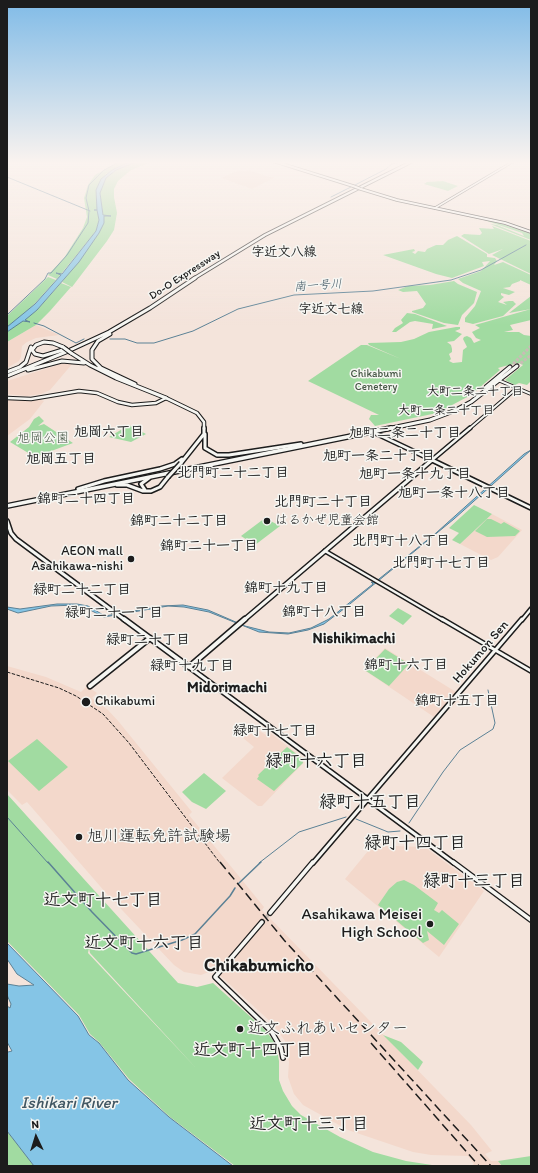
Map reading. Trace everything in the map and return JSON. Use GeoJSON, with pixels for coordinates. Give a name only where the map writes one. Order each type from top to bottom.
{"type":"FeatureCollection","features":[{"type":"Feature","properties":{"kind":"highway","name":"Do-O Expressway"},"geometry":{"type":"LineString","coordinates":[[7,375],[77,345],[130,318],[263,234],[299,216]]}},
{"type":"Feature","properties":{"kind":"highway","name":"Do-O Expressway"},"geometry":{"type":"LineString","coordinates":[[7,375],[91,340],[150,308],[214,265],[265,235],[304,216]]}},
{"type":"Feature","properties":{"kind":"highway"},"geometry":{"type":"LineString","coordinates":[[101,368],[94,362],[92,357],[91,351],[95,344],[150,308]]}},
{"type":"Feature","properties":{"kind":"highway"},"geometry":{"type":"LineString","coordinates":[[7,375],[26,362],[31,348],[37,344],[50,341],[63,347],[90,365],[132,386],[166,398]]}},
{"type":"Feature","properties":{"kind":"highway"},"geometry":{"type":"LineString","coordinates":[[63,347],[54,343],[44,342],[36,345],[32,350],[37,355],[46,356],[77,345]]}},
{"type":"Feature","properties":{"kind":"highway"},"geometry":{"type":"LineString","coordinates":[[72,353],[166,398]]}},
{"type":"Feature","properties":{"kind":"highway"},"geometry":{"type":"LineString","coordinates":[[7,375],[62,361],[74,361],[90,365]]}},
{"type":"Feature","properties":{"kind":"highway"},"geometry":{"type":"LineString","coordinates":[[80,490],[415,421],[441,414],[464,404],[517,366]]}},
{"type":"Feature","properties":{"kind":"highway"},"geometry":{"type":"LineString","coordinates":[[7,504],[430,420],[456,410],[471,402],[510,367]]}},
{"type":"Feature","properties":{"kind":"main road"},"geometry":{"type":"LineString","coordinates":[[471,216],[505,223],[531,232]]}},
{"type":"Feature","properties":{"kind":"main road"},"geometry":{"type":"LineString","coordinates":[[7,398],[31,399],[86,391],[97,393],[118,402],[132,405],[156,403],[166,398],[197,413],[203,420],[205,429],[204,445],[210,452],[217,455],[229,455],[301,444]]}},
{"type":"Feature","properties":{"kind":"main road"},"geometry":{"type":"LineString","coordinates":[[80,490],[122,485],[151,492],[157,490],[201,439],[205,429]]}},
{"type":"Feature","properties":{"kind":"main road"},"geometry":{"type":"LineString","coordinates":[[7,521],[11,533],[16,539],[189,667],[432,460],[531,508]]}},
{"type":"Feature","properties":{"kind":"main road"},"geometry":{"type":"LineString","coordinates":[[80,490],[180,462]]}},
{"type":"Feature","properties":{"kind":"main road"},"geometry":{"type":"LineString","coordinates":[[162,484],[151,490],[145,490],[141,486],[142,482],[149,478],[179,471]]}},
{"type":"Feature","properties":{"kind":"main road"},"geometry":{"type":"LineString","coordinates":[[90,686],[150,638]]}},
{"type":"Feature","properties":{"kind":"street"},"geometry":{"type":"LineString","coordinates":[[497,380],[531,394]]}},
{"type":"Feature","properties":{"kind":"street"},"geometry":{"type":"LineString","coordinates":[[373,432],[432,460],[517,388]]}},
{"type":"Feature","properties":{"kind":"street"},"geometry":{"type":"LineString","coordinates":[[325,551],[531,671]]}},
{"type":"Feature","properties":{"kind":"street","name":"Hokumon Sen"},"geometry":{"type":"LineString","coordinates":[[270,913],[531,608]]}},
{"type":"Feature","properties":{"kind":"street"},"geometry":{"type":"LineString","coordinates":[[189,667],[531,920]]}},
{"type":"Feature","properties":{"kind":"street"},"geometry":{"type":"LineString","coordinates":[[262,922],[215,977],[271,1031],[281,1048],[283,1058]]}},
{"type":"Feature","properties":{"kind":"shaded area"},"geometry":{"type":"Polygon","coordinates":[[[36,325],[59,335],[36,338],[27,342],[22,346],[19,361],[7,368],[7,342],[36,325]]]}},
{"type":"Feature","properties":{"kind":"shaded area"},"geometry":{"type":"Polygon","coordinates":[[[73,363],[50,390],[41,394],[27,396],[7,394],[7,381],[61,364],[73,363]]]}},
{"type":"Feature","properties":{"kind":"shaded area"},"geometry":{"type":"Polygon","coordinates":[[[7,400],[44,401],[30,419],[7,436],[7,400]]]}},
{"type":"Feature","properties":{"kind":"shaded area"},"geometry":{"type":"Polygon","coordinates":[[[492,514],[522,530],[498,557],[491,560],[460,544],[492,514]]]}},
{"type":"Feature","properties":{"kind":"shaded area"},"geometry":{"type":"Polygon","coordinates":[[[385,648],[456,692],[434,717],[364,670],[385,648]]]}},
{"type":"Feature","properties":{"kind":"shaded area"},"geometry":{"type":"Polygon","coordinates":[[[7,666],[46,677],[81,692],[87,686],[97,693],[92,698],[108,710],[119,722],[192,812],[189,815],[264,907],[262,910],[471,1125],[492,1151],[485,1154],[491,1161],[498,1161],[502,1166],[471,1166],[474,1164],[468,1156],[431,1155],[413,1152],[348,1130],[303,1105],[294,1094],[288,1077],[289,1062],[285,1041],[273,1024],[214,970],[201,975],[184,972],[174,965],[106,893],[27,802],[22,805],[7,790],[7,666]]]}},
{"type":"Feature","properties":{"kind":"shaded area"},"geometry":{"type":"Polygon","coordinates":[[[253,727],[266,735],[269,732],[305,761],[262,806],[258,806],[222,778],[254,747],[243,738],[253,727]]]}},
{"type":"Feature","properties":{"kind":"shaded area","name":"Asahikawa Meisei High School"},"geometry":{"type":"Polygon","coordinates":[[[373,845],[420,847],[422,845],[484,891],[439,957],[345,879],[373,845]]]}},
{"type":"Feature","properties":{"kind":"green space"},"geometry":{"type":"Polygon","coordinates":[[[87,216],[98,216],[96,231],[57,279],[48,275],[64,258],[83,228],[87,216]]]}},
{"type":"Feature","properties":{"kind":"green space"},"geometry":{"type":"Polygon","coordinates":[[[103,216],[117,216],[114,230],[107,241],[72,287],[62,282],[99,233],[104,220],[103,216]]]}},
{"type":"Feature","properties":{"kind":"green space"},"geometry":{"type":"Polygon","coordinates":[[[484,220],[499,223],[529,233],[531,234],[531,240],[490,224],[497,225],[524,236],[522,233],[484,220]]]}},
{"type":"Feature","properties":{"kind":"green space"},"geometry":{"type":"Polygon","coordinates":[[[492,226],[531,241],[531,274],[492,255],[503,249],[489,254],[461,236],[464,234],[480,235],[482,233],[479,228],[494,229],[492,226]]]}},
{"type":"Feature","properties":{"kind":"green space"},"geometry":{"type":"Polygon","coordinates":[[[457,236],[487,254],[487,257],[495,258],[497,261],[494,265],[503,262],[531,275],[531,285],[520,280],[512,284],[510,287],[503,288],[515,292],[509,295],[501,293],[504,297],[498,302],[507,305],[503,302],[513,301],[516,304],[503,316],[473,324],[465,322],[465,318],[475,306],[481,291],[463,283],[458,279],[481,271],[490,261],[482,262],[484,266],[452,278],[436,274],[383,255],[414,249],[415,251],[412,252],[415,254],[418,251],[425,252],[427,249],[436,245],[443,245],[448,240],[457,236]]]}},
{"type":"Feature","properties":{"kind":"green space"},"geometry":{"type":"Polygon","coordinates":[[[48,277],[56,280],[28,311],[7,327],[7,316],[48,277]]]}},
{"type":"Feature","properties":{"kind":"green space"},"geometry":{"type":"Polygon","coordinates":[[[454,281],[477,292],[474,303],[462,315],[458,325],[444,323],[412,312],[423,308],[426,304],[417,291],[403,292],[398,290],[408,286],[430,285],[454,281]]]}},
{"type":"Feature","properties":{"kind":"green space"},"geometry":{"type":"Polygon","coordinates":[[[61,283],[71,287],[50,311],[36,325],[7,342],[7,332],[37,310],[61,283]]]}},
{"type":"Feature","properties":{"kind":"green space"},"geometry":{"type":"Polygon","coordinates":[[[531,296],[531,309],[509,313],[531,296]]]}},
{"type":"Feature","properties":{"kind":"green space","name":"Chikabumi Cenetery"},"geometry":{"type":"Polygon","coordinates":[[[531,309],[531,320],[510,325],[513,330],[504,332],[519,332],[524,335],[531,336],[531,381],[527,385],[519,383],[515,385],[505,380],[523,365],[519,363],[505,366],[498,368],[500,370],[471,395],[437,413],[375,426],[369,419],[371,415],[379,415],[308,381],[361,345],[367,345],[401,359],[369,345],[368,343],[401,342],[414,339],[429,332],[456,327],[460,327],[460,329],[455,331],[462,334],[454,341],[447,342],[451,345],[452,349],[452,352],[449,354],[451,359],[449,361],[453,363],[462,362],[463,350],[467,347],[463,339],[464,337],[467,336],[471,338],[474,343],[481,340],[476,338],[472,332],[480,328],[475,325],[531,309]]]}},
{"type":"Feature","properties":{"kind":"green space"},"geometry":{"type":"Polygon","coordinates":[[[407,313],[415,314],[447,326],[432,329],[433,324],[415,321],[410,322],[396,332],[392,332],[403,323],[401,320],[407,313]]]}},
{"type":"Feature","properties":{"kind":"green space","name":"旭岡公園"},"geometry":{"type":"Polygon","coordinates":[[[39,416],[44,421],[38,426],[44,424],[73,443],[35,457],[10,442],[29,427],[34,419],[39,416]]]}},
{"type":"Feature","properties":{"kind":"green space"},"geometry":{"type":"Polygon","coordinates":[[[129,425],[146,434],[131,442],[109,437],[129,425]]]}},
{"type":"Feature","properties":{"kind":"green space"},"geometry":{"type":"Polygon","coordinates":[[[474,505],[492,514],[460,544],[452,540],[459,533],[449,528],[474,505]]]}},
{"type":"Feature","properties":{"kind":"green space"},"geometry":{"type":"Polygon","coordinates":[[[265,518],[280,526],[255,545],[241,536],[265,518]]]}},
{"type":"Feature","properties":{"kind":"green space"},"geometry":{"type":"Polygon","coordinates":[[[487,519],[491,519],[501,524],[504,522],[520,531],[515,536],[487,537],[475,531],[487,519]]]}},
{"type":"Feature","properties":{"kind":"green space"},"geometry":{"type":"Polygon","coordinates":[[[398,608],[412,616],[403,625],[389,616],[398,608]]]}},
{"type":"Feature","properties":{"kind":"green space"},"geometry":{"type":"Polygon","coordinates":[[[385,649],[409,664],[389,686],[366,671],[366,669],[385,649]]]}},
{"type":"Feature","properties":{"kind":"green space"},"geometry":{"type":"Polygon","coordinates":[[[37,739],[68,767],[39,791],[8,761],[37,739]]]}},
{"type":"Feature","properties":{"kind":"green space"},"geometry":{"type":"Polygon","coordinates":[[[287,747],[302,758],[303,763],[274,791],[257,779],[259,776],[258,775],[287,747]]]}},
{"type":"Feature","properties":{"kind":"green space"},"geometry":{"type":"Polygon","coordinates":[[[204,773],[226,791],[206,809],[192,802],[182,792],[204,773]]]}},
{"type":"Feature","properties":{"kind":"green space"},"geometry":{"type":"Polygon","coordinates":[[[7,794],[178,983],[197,987],[213,983],[264,1029],[273,1040],[277,1050],[279,1061],[279,1080],[283,1091],[292,1106],[301,1115],[340,1137],[373,1152],[406,1161],[432,1165],[471,1166],[235,1166],[170,1117],[129,1079],[99,1042],[90,1034],[79,1015],[7,941],[7,794]],[[89,948],[88,953],[196,1068],[90,953],[89,948]]]}},
{"type":"Feature","properties":{"kind":"green space"},"geometry":{"type":"Polygon","coordinates":[[[404,880],[414,885],[438,903],[434,910],[439,913],[442,910],[459,924],[444,945],[427,931],[429,940],[423,943],[378,905],[389,889],[397,882],[404,880]]]}},
{"type":"Feature","properties":{"kind":"green space"},"geometry":{"type":"Polygon","coordinates":[[[383,1035],[401,1042],[423,1062],[418,1070],[383,1035]]]}},
{"type":"Feature","properties":{"kind":"green space"},"geometry":{"type":"Polygon","coordinates":[[[7,1131],[34,1166],[7,1166],[7,1131]]]}},
{"type":"Feature","properties":{"kind":"green space"},"geometry":{"type":"Polygon","coordinates":[[[531,1156],[531,1166],[502,1166],[498,1161],[531,1156]]]}},
{"type":"Feature","properties":{"kind":"water"},"geometry":{"type":"Polygon","coordinates":[[[98,216],[111,216],[104,216],[104,223],[99,233],[79,262],[37,310],[25,320],[30,322],[23,321],[7,332],[7,327],[35,304],[61,275],[56,273],[62,274],[96,231],[99,220],[98,216]]]}},
{"type":"Feature","properties":{"kind":"water"},"geometry":{"type":"Polygon","coordinates":[[[531,450],[454,519],[345,608],[324,624],[308,630],[288,634],[259,632],[209,612],[184,607],[168,606],[104,617],[76,605],[51,606],[18,613],[7,609],[7,607],[20,609],[57,604],[77,604],[88,606],[105,616],[162,606],[183,605],[208,610],[245,626],[269,632],[289,633],[311,628],[329,619],[373,584],[371,582],[374,583],[436,533],[524,454],[531,450]]]}},
{"type":"Feature","properties":{"kind":"water","name":"Ishikari River"},"geometry":{"type":"Polygon","coordinates":[[[7,943],[78,1016],[89,1035],[99,1043],[128,1080],[169,1117],[233,1166],[34,1166],[7,1131],[7,1051],[12,1051],[7,1042],[7,1006],[10,1008],[11,1004],[7,995],[7,984],[19,986],[34,985],[17,974],[7,959],[7,943]]]}},
{"type":"Feature","properties":{"kind":"waterway"},"geometry":{"type":"LineString","coordinates":[[7,315],[45,279],[48,273],[51,273],[67,255],[88,223],[89,216]]}},
{"type":"Feature","properties":{"kind":"waterway","name":"南一号川"},"geometry":{"type":"LineString","coordinates":[[110,339],[125,339],[137,343],[154,343],[193,331],[238,309],[294,295],[373,291],[451,280],[481,270],[526,245]]}},
{"type":"Feature","properties":{"kind":"waterway","name":"南一号川"},"geometry":{"type":"LineString","coordinates":[[34,323],[44,326],[76,343],[84,339]]}},
{"type":"Feature","properties":{"kind":"waterway"},"geometry":{"type":"LineString","coordinates":[[409,823],[443,772],[460,750],[493,729],[495,723],[488,690]]}},
{"type":"Feature","properties":{"kind":"waterway"},"geometry":{"type":"LineString","coordinates":[[7,817],[48,863]]}},
{"type":"Feature","properties":{"kind":"waterway"},"geometry":{"type":"LineString","coordinates":[[259,863],[299,832],[346,817]]}},
{"type":"Feature","properties":{"kind":"waterway"},"geometry":{"type":"LineString","coordinates":[[356,819],[388,832],[400,831]]}},
{"type":"Feature","properties":{"kind":"waterway"},"geometry":{"type":"LineString","coordinates":[[48,862],[92,912],[132,953],[136,954],[182,940],[195,934],[230,896],[235,888]]}},
{"type":"Feature","properties":{"kind":"waterway"},"geometry":{"type":"LineString","coordinates":[[238,884],[261,862]]}},
{"type":"Feature","properties":{"kind":"tunnel"},"geometry":{"type":"LineString","coordinates":[[510,367],[531,346]]}},
{"type":"Feature","properties":{"kind":"tunnel"},"geometry":{"type":"LineString","coordinates":[[517,366],[531,355]]}},
{"type":"Feature","properties":{"kind":"tunnel"},"geometry":{"type":"LineString","coordinates":[[262,922],[270,913]]}},
{"type":"Feature","properties":{"kind":"railway"},"geometry":{"type":"LineString","coordinates":[[7,672],[59,688],[76,696],[103,714],[129,743],[220,863]]}},
{"type":"Feature","properties":{"kind":"railway"},"geometry":{"type":"LineString","coordinates":[[220,862],[284,940],[491,1166]]}},
{"type":"Feature","properties":{"kind":"railway"},"geometry":{"type":"LineString","coordinates":[[371,1043],[479,1166]]}},
{"type":"Feature","properties":{"kind":"place","name":"はるかぜ児童会館"},"geometry":{"type":"Point","coordinates":[267,521]}},
{"type":"Feature","properties":{"kind":"place","name":"AEON mall Asahikawa-nishi"},"geometry":{"type":"Point","coordinates":[131,559]}},
{"type":"Feature","properties":{"kind":"place","name":"Chikabumi"},"geometry":{"type":"Point","coordinates":[86,702]}},
{"type":"Feature","properties":{"kind":"place","name":"旭川運転免許試験場"},"geometry":{"type":"Point","coordinates":[79,837]}},
{"type":"Feature","properties":{"kind":"place","name":"Asahikawa Meisei High School"},"geometry":{"type":"Point","coordinates":[430,924]}},
{"type":"Feature","properties":{"kind":"place","name":"近文ふれあいセンター"},"geometry":{"type":"Point","coordinates":[240,1029]}},
{"type":"Feature","properties":{"kind":"district","name":"字近文八線"},"geometry":{"type":"Point","coordinates":[284,253]}},
{"type":"Feature","properties":{"kind":"district","name":"字近文七線"},"geometry":{"type":"Point","coordinates":[331,310]}},
{"type":"Feature","properties":{"kind":"district","name":"大町二条二十丁目"},"geometry":{"type":"Point","coordinates":[475,392]}},
{"type":"Feature","properties":{"kind":"district","name":"大町一条二十丁目"},"geometry":{"type":"Point","coordinates":[446,411]}},
{"type":"Feature","properties":{"kind":"district","name":"旭岡六丁目"},"geometry":{"type":"Point","coordinates":[109,432]}},
{"type":"Feature","properties":{"kind":"district","name":"旭町二条二十丁目"},"geometry":{"type":"Point","coordinates":[405,433]}},
{"type":"Feature","properties":{"kind":"district","name":"旭町一条二十丁目"},"geometry":{"type":"Point","coordinates":[379,456]}},
{"type":"Feature","properties":{"kind":"district","name":"旭岡五丁目"},"geometry":{"type":"Point","coordinates":[61,459]}},
{"type":"Feature","properties":{"kind":"district","name":"北門町二十二丁目"},"geometry":{"type":"Point","coordinates":[233,473]}},
{"type":"Feature","properties":{"kind":"district","name":"旭町一条十九丁目"},"geometry":{"type":"Point","coordinates":[415,474]}},
{"type":"Feature","properties":{"kind":"district","name":"旭町一条十八丁目"},"geometry":{"type":"Point","coordinates":[454,493]}},
{"type":"Feature","properties":{"kind":"district","name":"錦町二十四丁目"},"geometry":{"type":"Point","coordinates":[86,499]}},
{"type":"Feature","properties":{"kind":"district","name":"北門町二十丁目"},"geometry":{"type":"Point","coordinates":[323,502]}},
{"type":"Feature","properties":{"kind":"district","name":"錦町二十二丁目"},"geometry":{"type":"Point","coordinates":[179,521]}},
{"type":"Feature","properties":{"kind":"district","name":"北門町十八丁目"},"geometry":{"type":"Point","coordinates":[401,541]}},
{"type":"Feature","properties":{"kind":"district","name":"錦町二十一丁目"},"geometry":{"type":"Point","coordinates":[209,546]}},
{"type":"Feature","properties":{"kind":"district","name":"北門町十七丁目"},"geometry":{"type":"Point","coordinates":[441,563]}},
{"type":"Feature","properties":{"kind":"district","name":"錦町十九丁目"},"geometry":{"type":"Point","coordinates":[286,588]}},
{"type":"Feature","properties":{"kind":"district","name":"緑町二十二丁目"},"geometry":{"type":"Point","coordinates":[82,590]}},
{"type":"Feature","properties":{"kind":"district","name":"錦町十八丁目"},"geometry":{"type":"Point","coordinates":[324,612]}},
{"type":"Feature","properties":{"kind":"district","name":"緑町二十一丁目"},"geometry":{"type":"Point","coordinates":[114,613]}},
{"type":"Feature","properties":{"kind":"district","name":"Nishikimachi"},"geometry":{"type":"Point","coordinates":[354,639]}},
{"type":"Feature","properties":{"kind":"district","name":"緑町二十丁目"},"geometry":{"type":"Point","coordinates":[148,640]}},
{"type":"Feature","properties":{"kind":"district","name":"錦町十六丁目"},"geometry":{"type":"Point","coordinates":[406,665]}},
{"type":"Feature","properties":{"kind":"district","name":"緑町十九丁目"},"geometry":{"type":"Point","coordinates":[192,666]}},
{"type":"Feature","properties":{"kind":"district","name":"Midorimachi"},"geometry":{"type":"Point","coordinates":[227,688]}},
{"type":"Feature","properties":{"kind":"district","name":"錦町十五丁目"},"geometry":{"type":"Point","coordinates":[457,701]}},
{"type":"Feature","properties":{"kind":"district","name":"緑町十七丁目"},"geometry":{"type":"Point","coordinates":[275,731]}},
{"type":"Feature","properties":{"kind":"district","name":"緑町十六丁目"},"geometry":{"type":"Point","coordinates":[316,762]}},
{"type":"Feature","properties":{"kind":"district","name":"緑町十五丁目"},"geometry":{"type":"Point","coordinates":[370,803]}},
{"type":"Feature","properties":{"kind":"district","name":"緑町十四丁目"},"geometry":{"type":"Point","coordinates":[415,844]}},
{"type":"Feature","properties":{"kind":"district","name":"緑町十三丁目"},"geometry":{"type":"Point","coordinates":[474,882]}},
{"type":"Feature","properties":{"kind":"district","name":"近文町十七丁目"},"geometry":{"type":"Point","coordinates":[103,901]}},
{"type":"Feature","properties":{"kind":"district","name":"近文町十六丁目"},"geometry":{"type":"Point","coordinates":[144,944]}},
{"type":"Feature","properties":{"kind":"district","name":"Chikabumicho"},"geometry":{"type":"Point","coordinates":[259,966]}},
{"type":"Feature","properties":{"kind":"district","name":"近文町十四丁目"},"geometry":{"type":"Point","coordinates":[253,1051]}},
{"type":"Feature","properties":{"kind":"district","name":"近文町十三丁目"},"geometry":{"type":"Point","coordinates":[309,1125]}}]}
